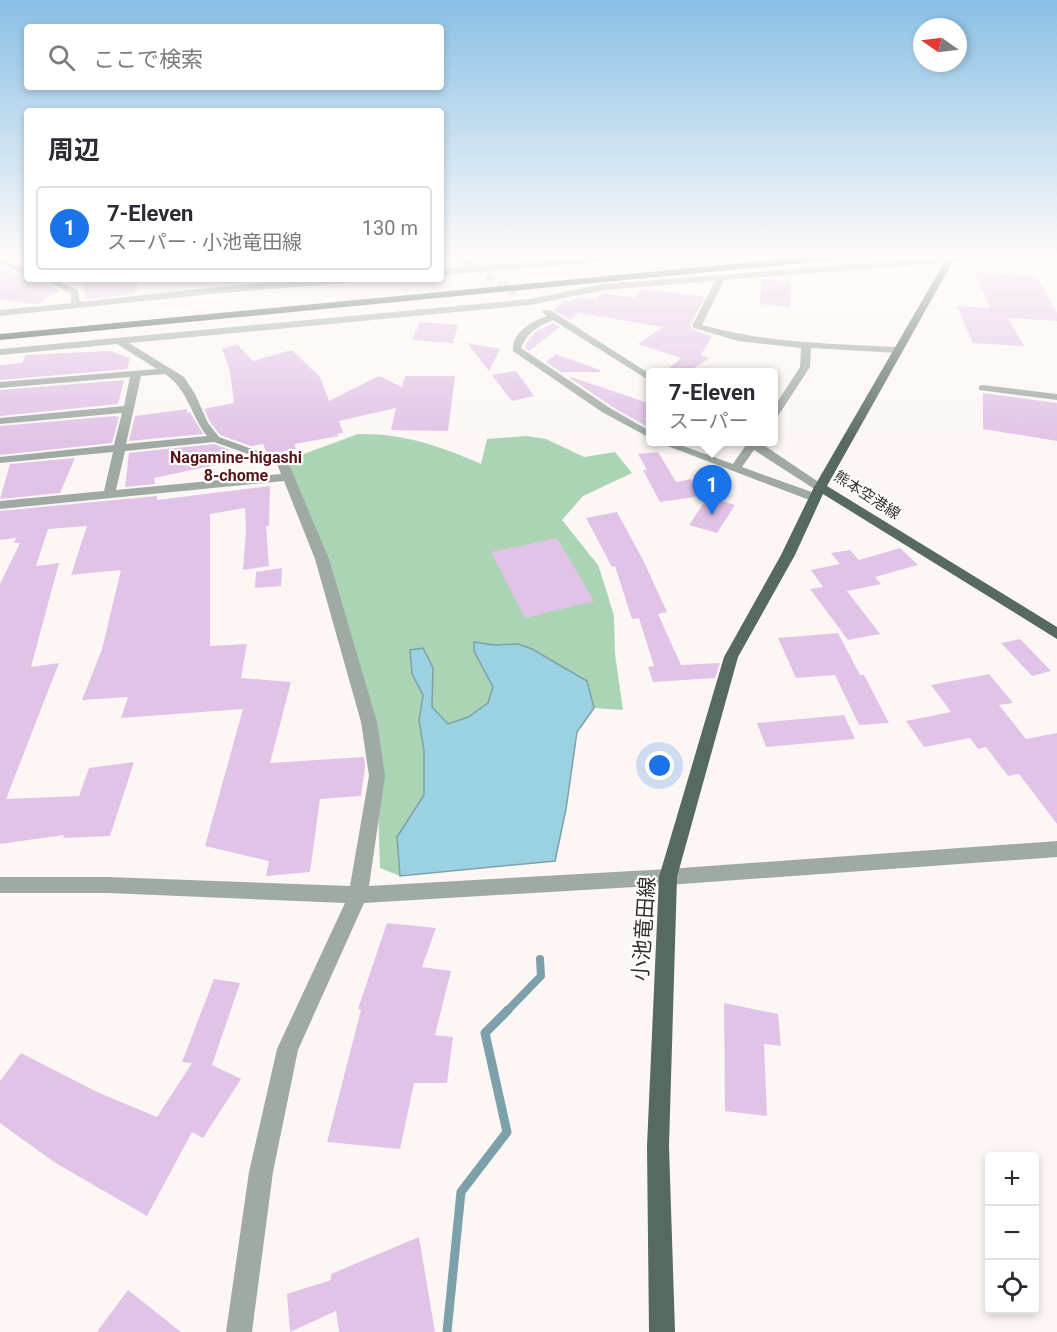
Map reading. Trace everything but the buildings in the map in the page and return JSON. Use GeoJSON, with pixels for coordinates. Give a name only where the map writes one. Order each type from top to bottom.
{"type":"FeatureCollection","features":[{"type":"Feature","properties":{"kind":"highway"},"geometry":{"type":"LineString","coordinates":[[0,328],[102,318]]}},
{"type":"Feature","properties":{"kind":"highway"},"geometry":{"type":"LineString","coordinates":[[0,338],[194,318]]}},
{"type":"Feature","properties":{"kind":"main road","name":"熊本空港線"},"geometry":{"type":"LineString","coordinates":[[916,318],[818,493],[1057,634]]}},
{"type":"Feature","properties":{"kind":"main road","name":"小池竜田線"},"geometry":{"type":"LineString","coordinates":[[662,1332],[658,1146],[668,877],[731,657],[788,555],[818,493]]}},
{"type":"Feature","properties":{"kind":"street"},"geometry":{"type":"LineString","coordinates":[[0,352],[360,318]]}},
{"type":"Feature","properties":{"kind":"street"},"geometry":{"type":"LineString","coordinates":[[551,318],[528,328],[518,340],[516,349],[606,410],[646,432]]}},
{"type":"Feature","properties":{"kind":"street"},"geometry":{"type":"LineString","coordinates":[[556,318],[646,375]]}},
{"type":"Feature","properties":{"kind":"street"},"geometry":{"type":"LineString","coordinates":[[701,318],[697,326],[738,338],[806,345],[898,350]]}},
{"type":"Feature","properties":{"kind":"street"},"geometry":{"type":"LineString","coordinates":[[119,341],[180,379],[190,394],[203,424],[215,439]]}},
{"type":"Feature","properties":{"kind":"street"},"geometry":{"type":"LineString","coordinates":[[778,408],[805,367],[806,345]]}},
{"type":"Feature","properties":{"kind":"street"},"geometry":{"type":"LineString","coordinates":[[0,385],[168,371]]}},
{"type":"Feature","properties":{"kind":"street"},"geometry":{"type":"LineString","coordinates":[[109,495],[136,375]]}},
{"type":"Feature","properties":{"kind":"street"},"geometry":{"type":"LineString","coordinates":[[983,388],[1057,397]]}},
{"type":"Feature","properties":{"kind":"street"},"geometry":{"type":"LineString","coordinates":[[0,421],[128,409]]}},
{"type":"Feature","properties":{"kind":"street"},"geometry":{"type":"LineString","coordinates":[[0,460],[215,439],[282,462],[322,559],[369,722],[377,776],[358,895],[288,1049],[261,1172],[239,1332]]}},
{"type":"Feature","properties":{"kind":"street"},"geometry":{"type":"LineString","coordinates":[[676,446],[735,469],[818,493]]}},
{"type":"Feature","properties":{"kind":"street"},"geometry":{"type":"LineString","coordinates":[[735,469],[749,446]]}},
{"type":"Feature","properties":{"kind":"street"},"geometry":{"type":"LineString","coordinates":[[757,446],[818,493]]}},
{"type":"Feature","properties":{"kind":"street"},"geometry":{"type":"LineString","coordinates":[[0,505],[287,477]]}},
{"type":"Feature","properties":{"kind":"street"},"geometry":{"type":"LineString","coordinates":[[0,885],[120,885],[358,895],[668,877],[1057,849]]}},
{"type":"Feature","properties":{"kind":"green space"},"geometry":{"type":"Polygon","coordinates":[[[358,434],[406,438],[481,464],[487,439],[527,436],[546,439],[584,457],[615,452],[632,473],[583,496],[562,520],[598,565],[605,586],[614,616],[615,654],[623,710],[594,708],[587,681],[532,649],[518,644],[494,645],[475,642],[474,651],[493,687],[488,703],[468,717],[448,724],[432,708],[433,668],[423,648],[410,650],[412,674],[423,695],[419,721],[424,750],[424,795],[397,837],[400,876],[380,868],[377,776],[334,609],[282,462],[358,434]]]}},
{"type":"Feature","properties":{"kind":"water"},"geometry":{"type":"Polygon","coordinates":[[[474,642],[494,645],[518,644],[532,649],[587,681],[594,708],[577,732],[566,809],[555,861],[400,876],[397,837],[424,795],[424,750],[419,721],[423,695],[412,674],[410,650],[423,648],[433,668],[432,707],[448,724],[468,717],[488,703],[493,687],[474,651],[474,642]]]}},
{"type":"Feature","properties":{"kind":"waterway"},"geometry":{"type":"LineString","coordinates":[[507,1011],[541,976],[540,959]]}},
{"type":"Feature","properties":{"kind":"waterway"},"geometry":{"type":"LineString","coordinates":[[447,1332],[461,1192],[507,1132],[485,1033],[507,1011]]}},
{"type":"Feature","properties":{"kind":"place","name":"7-Eleven"},"geometry":{"type":"Point","coordinates":[712,515]}},
{"type":"Feature","properties":{"kind":"district","name":"Nagamine-higashi 8-chome"},"geometry":{"type":"Point","coordinates":[236,466]}}]}
